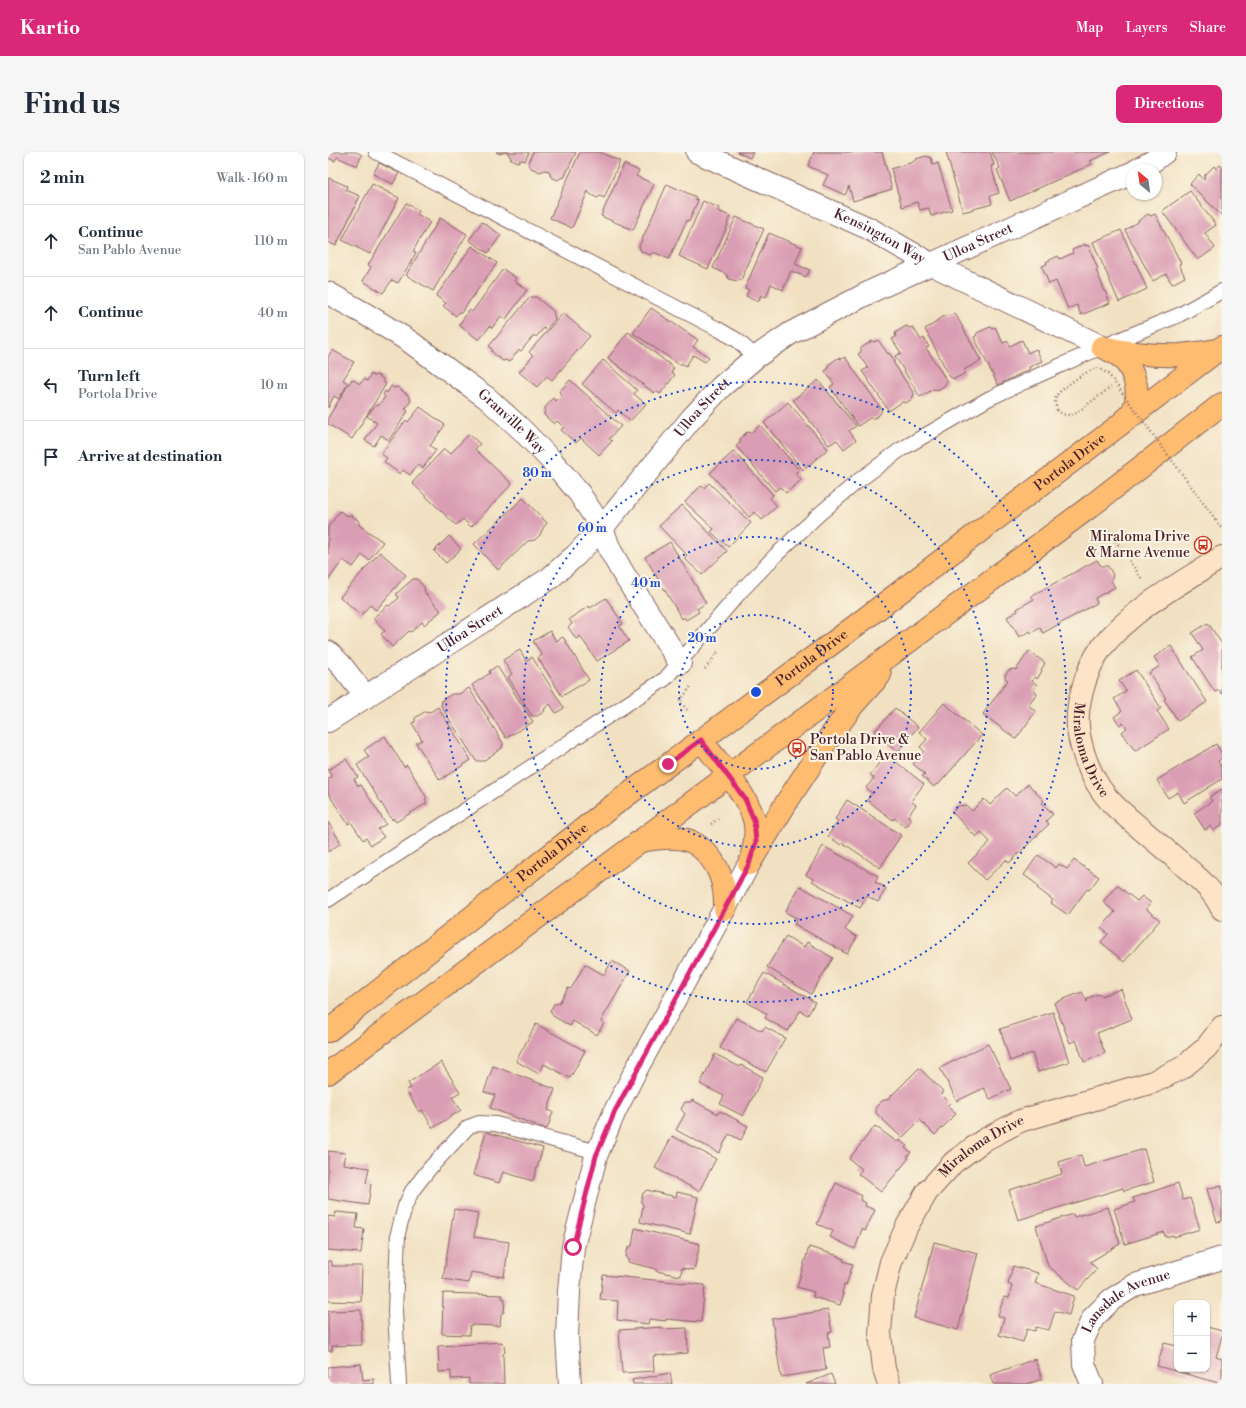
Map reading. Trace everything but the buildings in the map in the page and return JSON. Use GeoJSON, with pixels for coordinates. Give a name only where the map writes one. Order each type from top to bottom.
{"type":"FeatureCollection","features":[{"type":"Feature","properties":{"kind":"main road"},"geometry":{"type":"LineString","coordinates":[[1102,347],[1128,353],[1181,355],[1220,349]]}},
{"type":"Feature","properties":{"kind":"main road"},"geometry":{"type":"LineString","coordinates":[[1102,347],[1122,359],[1132,372],[1136,385],[1136,400],[1132,412],[1122,423]]}},
{"type":"Feature","properties":{"kind":"main road","name":"Portola Drive"},"geometry":{"type":"LineString","coordinates":[[328,1031],[607,810],[842,636],[1220,349]]}},
{"type":"Feature","properties":{"kind":"main road"},"geometry":{"type":"LineString","coordinates":[[328,1073],[1091,506],[1222,404]]}},
{"type":"Feature","properties":{"kind":"main road"},"geometry":{"type":"LineString","coordinates":[[749,864],[824,744],[853,705],[919,634]]}},
{"type":"Feature","properties":{"kind":"main road"},"geometry":{"type":"LineString","coordinates":[[701,740],[745,799],[754,820],[756,842],[749,864]]}},
{"type":"Feature","properties":{"kind":"main road"},"geometry":{"type":"LineString","coordinates":[[640,841],[658,838],[674,838],[690,841],[704,851],[714,862],[720,875],[724,890],[725,908]]}},
{"type":"Feature","properties":{"kind":"street","name":"Kensington Way"},"geometry":{"type":"LineString","coordinates":[[697,152],[868,228],[931,264],[1102,347]]}},
{"type":"Feature","properties":{"kind":"street"},"geometry":{"type":"LineString","coordinates":[[1148,164],[1164,152]]}},
{"type":"Feature","properties":{"kind":"street","name":"Ulloa Street"},"geometry":{"type":"LineString","coordinates":[[328,721],[550,578],[576,555],[602,528],[691,419],[722,386],[756,357],[792,333],[874,290],[1126,176]]}},
{"type":"Feature","properties":{"kind":"street","name":"Granville Way"},"geometry":{"type":"LineString","coordinates":[[328,293],[367,314],[409,341],[487,398],[521,429],[552,461],[579,493],[602,528],[610,550],[623,573],[680,663]]}},
{"type":"Feature","properties":{"kind":"street","name":"Miraloma Drive"},"geometry":{"type":"LineString","coordinates":[[1222,557],[1156,599],[1123,624],[1101,648],[1086,674],[1078,705],[1078,734],[1085,761],[1099,786],[1116,808],[1199,878],[1220,904],[1222,909]]}},
{"type":"Feature","properties":{"kind":"street"},"geometry":{"type":"LineString","coordinates":[[328,652],[341,665],[366,697]]}},
{"type":"Feature","properties":{"kind":"street"},"geometry":{"type":"LineString","coordinates":[[570,1384],[568,1337],[569,1291],[573,1247],[597,1152],[615,1111],[636,1070],[749,864]]}},
{"type":"Feature","properties":{"kind":"street","name":"Miraloma Drive"},"geometry":{"type":"LineString","coordinates":[[889,1384],[884,1369],[880,1334],[883,1295],[891,1262],[907,1226],[928,1192],[954,1162],[984,1140],[1020,1121],[1153,1082],[1182,1068],[1206,1048],[1222,1028]]}},
{"type":"Feature","properties":{"kind":"street","name":"Lansdale Avenue"},"geometry":{"type":"LineString","coordinates":[[1092,1384],[1084,1364],[1083,1340],[1093,1318],[1111,1300],[1135,1285],[1222,1258]]}},
{"type":"Feature","properties":{"kind":"lane"},"geometry":{"type":"LineString","coordinates":[[376,152],[718,329],[737,340],[756,357]]}},
{"type":"Feature","properties":{"kind":"lane"},"geometry":{"type":"LineString","coordinates":[[328,900],[665,679],[742,590],[816,516],[858,481],[900,450],[988,400],[1102,347],[1180,315],[1222,291]]}},
{"type":"Feature","properties":{"kind":"lane"},"geometry":{"type":"LineString","coordinates":[[399,1384],[395,1312],[398,1233],[405,1206],[412,1191],[435,1162],[468,1127],[479,1123],[496,1124],[597,1152]]}},
{"type":"Feature","properties":{"kind":"path"},"geometry":{"type":"LineString","coordinates":[[1109,389],[1075,414],[1069,416],[1062,414],[1057,410],[1055,403],[1056,396],[1061,391],[1088,371],[1096,368],[1104,370],[1109,374],[1222,529]]}},
{"type":"Feature","properties":{"kind":"path"},"geometry":{"type":"LineString","coordinates":[[1109,531],[1144,581]]}},
{"type":"Feature","properties":{"kind":"place","name":"Miraloma Drive & Marne Avenue"},"geometry":{"type":"Point","coordinates":[1203,545]}},
{"type":"Feature","properties":{"kind":"place","name":"Portola Drive & San Pablo Avenue"},"geometry":{"type":"Point","coordinates":[797,748]}},
{"type":"Feature","properties":{"kind":"route"},"geometry":{"type":"LineString","coordinates":[[573,1247],[596,1156],[615,1111],[749,864],[756,842],[754,820],[745,799],[701,740],[668,764]]}}]}
